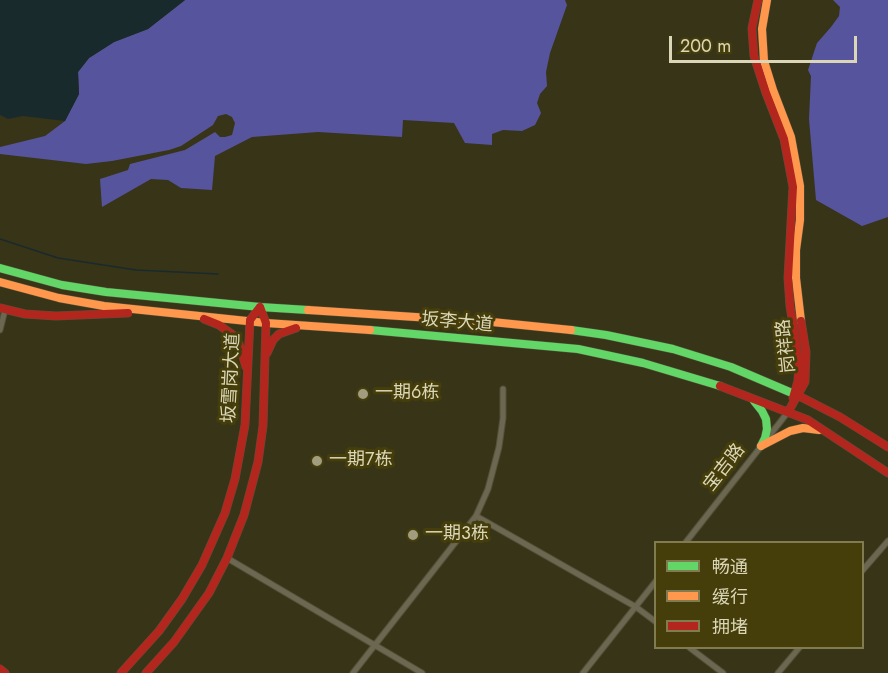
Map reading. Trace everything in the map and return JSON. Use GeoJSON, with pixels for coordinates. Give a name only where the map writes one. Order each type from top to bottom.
{"type":"FeatureCollection","features":[{"type":"Feature","properties":{"kind":"main road","name":"岗祥路"},"geometry":{"type":"LineString","coordinates":[[758,0],[752,28],[754,56],[784,139],[793,187],[788,278],[799,362],[796,394],[788,412]]}},
{"type":"Feature","properties":{"kind":"main road","name":"岗祥路"},"geometry":{"type":"LineString","coordinates":[[767,0],[762,29],[764,61],[791,137],[800,186],[796,278],[807,362],[806,382],[796,394]]}},
{"type":"Feature","properties":{"kind":"main road","name":"坂李大道"},"geometry":{"type":"LineString","coordinates":[[0,268],[62,285],[106,292],[260,307],[554,327],[606,335],[673,349],[731,367],[796,394],[840,417],[888,447]]}},
{"type":"Feature","properties":{"kind":"main road","name":"坂李大道"},"geometry":{"type":"LineString","coordinates":[[0,282],[81,303],[266,322],[578,349],[654,366],[711,382],[788,412],[808,420],[888,473]]}},
{"type":"Feature","properties":{"kind":"main road","name":"坂雪岗大道"},"geometry":{"type":"LineString","coordinates":[[121,673],[159,631],[182,599],[202,566],[219,530],[231,496],[241,452],[247,408],[250,320],[260,307]]}},
{"type":"Feature","properties":{"kind":"main road","name":"坂雪岗大道"},"geometry":{"type":"LineString","coordinates":[[146,673],[174,642],[209,593],[227,558],[244,514],[258,462],[264,408],[266,322],[260,307]]}},
{"type":"Feature","properties":{"kind":"main road"},"geometry":{"type":"LineString","coordinates":[[3,309],[64,317],[152,311]]}},
{"type":"Feature","properties":{"kind":"main road"},"geometry":{"type":"LineString","coordinates":[[189,314],[219,325],[233,335],[248,371]]}},
{"type":"Feature","properties":{"kind":"main road"},"geometry":{"type":"LineString","coordinates":[[264,372],[268,349],[276,337],[288,330],[315,326]]}},
{"type":"Feature","properties":{"kind":"main road"},"geometry":{"type":"LineString","coordinates":[[749,397],[757,403],[765,419],[765,438],[761,446]]}},
{"type":"Feature","properties":{"kind":"main road"},"geometry":{"type":"LineString","coordinates":[[761,446],[796,429],[809,428],[827,433]]}},
{"type":"Feature","properties":{"kind":"main road"},"geometry":{"type":"LineString","coordinates":[[0,669],[5,673]]}},
{"type":"Feature","properties":{"kind":"street"},"geometry":{"type":"LineString","coordinates":[[0,330],[3,309]]}},
{"type":"Feature","properties":{"kind":"street"},"geometry":{"type":"LineString","coordinates":[[353,673],[476,516],[488,489],[499,447],[503,418],[503,389]]}},
{"type":"Feature","properties":{"kind":"street","name":"宝吉路"},"geometry":{"type":"LineString","coordinates":[[688,541],[788,412]]}},
{"type":"Feature","properties":{"kind":"street"},"geometry":{"type":"LineString","coordinates":[[476,516],[636,606],[654,620]]}},
{"type":"Feature","properties":{"kind":"street"},"geometry":{"type":"LineString","coordinates":[[864,569],[888,541]]}},
{"type":"Feature","properties":{"kind":"street"},"geometry":{"type":"LineString","coordinates":[[227,558],[422,673]]}},
{"type":"Feature","properties":{"kind":"street"},"geometry":{"type":"LineString","coordinates":[[583,673],[654,584]]}},
{"type":"Feature","properties":{"kind":"street"},"geometry":{"type":"LineString","coordinates":[[691,649],[723,673]]}},
{"type":"Feature","properties":{"kind":"street"},"geometry":{"type":"LineString","coordinates":[[778,673],[798,649]]}},
{"type":"Feature","properties":{"kind":"shaded area"},"geometry":{"type":"Polygon","coordinates":[[[0,0],[185,0],[148,29],[114,42],[89,58],[78,72],[79,94],[65,121],[23,116],[8,119],[0,115],[0,0]]]}},
{"type":"Feature","properties":{"kind":"shaded area"},"geometry":{"type":"Polygon","coordinates":[[[185,0],[565,0],[567,5],[550,53],[546,72],[547,86],[540,94],[537,103],[541,113],[535,125],[522,131],[503,130],[492,134],[492,145],[465,143],[454,123],[403,120],[402,137],[318,132],[252,137],[215,156],[212,190],[181,188],[168,180],[151,179],[102,207],[100,179],[128,170],[130,164],[185,150],[215,132],[220,137],[232,135],[235,123],[232,117],[226,114],[218,116],[213,125],[181,146],[112,161],[86,164],[0,154],[0,147],[45,136],[65,121],[79,94],[78,72],[89,58],[114,42],[148,29],[185,0]]]}},
{"type":"Feature","properties":{"kind":"shaded area"},"geometry":{"type":"Polygon","coordinates":[[[833,0],[888,0],[888,217],[862,226],[816,200],[809,119],[811,76],[808,70],[817,43],[839,16],[840,7],[833,0]]]}},
{"type":"Feature","properties":{"kind":"waterway"},"geometry":{"type":"LineString","coordinates":[[0,239],[58,258],[136,270],[218,274]]}},
{"type":"Feature","properties":{"kind":"traffic: fast"},"geometry":{"type":"LineString","coordinates":[[0,268],[62,285],[106,292],[308,310]]}},
{"type":"Feature","properties":{"kind":"traffic: fast"},"geometry":{"type":"LineString","coordinates":[[370,330],[578,349],[643,363],[720,386]]}},
{"type":"Feature","properties":{"kind":"traffic: fast"},"geometry":{"type":"LineString","coordinates":[[571,330],[673,349],[731,367],[799,396]]}},
{"type":"Feature","properties":{"kind":"traffic: fast"},"geometry":{"type":"LineString","coordinates":[[754,401],[766,419],[767,429],[761,446]]}},
{"type":"Feature","properties":{"kind":"traffic: slow"},"geometry":{"type":"LineString","coordinates":[[767,0],[762,29],[764,61],[791,137],[800,186],[796,278],[801,321]]}},
{"type":"Feature","properties":{"kind":"traffic: slow"},"geometry":{"type":"LineString","coordinates":[[0,282],[59,298],[104,306],[266,323],[370,330]]}},
{"type":"Feature","properties":{"kind":"traffic: slow"},"geometry":{"type":"LineString","coordinates":[[308,310],[492,322],[571,330]]}},
{"type":"Feature","properties":{"kind":"traffic: slow"},"geometry":{"type":"LineString","coordinates":[[761,446],[790,431],[803,428],[819,430]]}},
{"type":"Feature","properties":{"kind":"traffic: jam"},"geometry":{"type":"LineString","coordinates":[[758,0],[752,28],[754,56],[784,139],[793,187],[788,278],[799,362],[798,381],[793,398]]}},
{"type":"Feature","properties":{"kind":"traffic: jam"},"geometry":{"type":"LineString","coordinates":[[121,673],[159,631],[182,599],[202,565],[225,513],[235,479],[245,425],[250,320],[260,307]]}},
{"type":"Feature","properties":{"kind":"traffic: jam"},"geometry":{"type":"LineString","coordinates":[[146,673],[174,642],[209,593],[227,558],[244,515],[258,462],[263,426],[266,323],[260,307]]}},
{"type":"Feature","properties":{"kind":"traffic: jam"},"geometry":{"type":"LineString","coordinates":[[0,308],[25,314],[56,316],[128,313]]}},
{"type":"Feature","properties":{"kind":"traffic: jam"},"geometry":{"type":"LineString","coordinates":[[204,319],[219,325],[233,335],[239,344],[246,367]]}},
{"type":"Feature","properties":{"kind":"traffic: jam"},"geometry":{"type":"LineString","coordinates":[[788,412],[805,382],[806,352],[801,321]]}},
{"type":"Feature","properties":{"kind":"traffic: jam"},"geometry":{"type":"LineString","coordinates":[[267,353],[273,340],[279,334],[296,328]]}},
{"type":"Feature","properties":{"kind":"traffic: jam"},"geometry":{"type":"LineString","coordinates":[[720,386],[808,420],[888,473]]}},
{"type":"Feature","properties":{"kind":"traffic: jam"},"geometry":{"type":"LineString","coordinates":[[799,396],[840,417],[888,447]]}},
{"type":"Feature","properties":{"kind":"traffic: jam"},"geometry":{"type":"LineString","coordinates":[[0,669],[5,673]]}},
{"type":"Feature","properties":{"kind":"place","name":"一期6栋"},"geometry":{"type":"Point","coordinates":[363,394]}},
{"type":"Feature","properties":{"kind":"place","name":"一期7栋"},"geometry":{"type":"Point","coordinates":[317,461]}},
{"type":"Feature","properties":{"kind":"place","name":"一期3栋"},"geometry":{"type":"Point","coordinates":[413,535]}}]}
